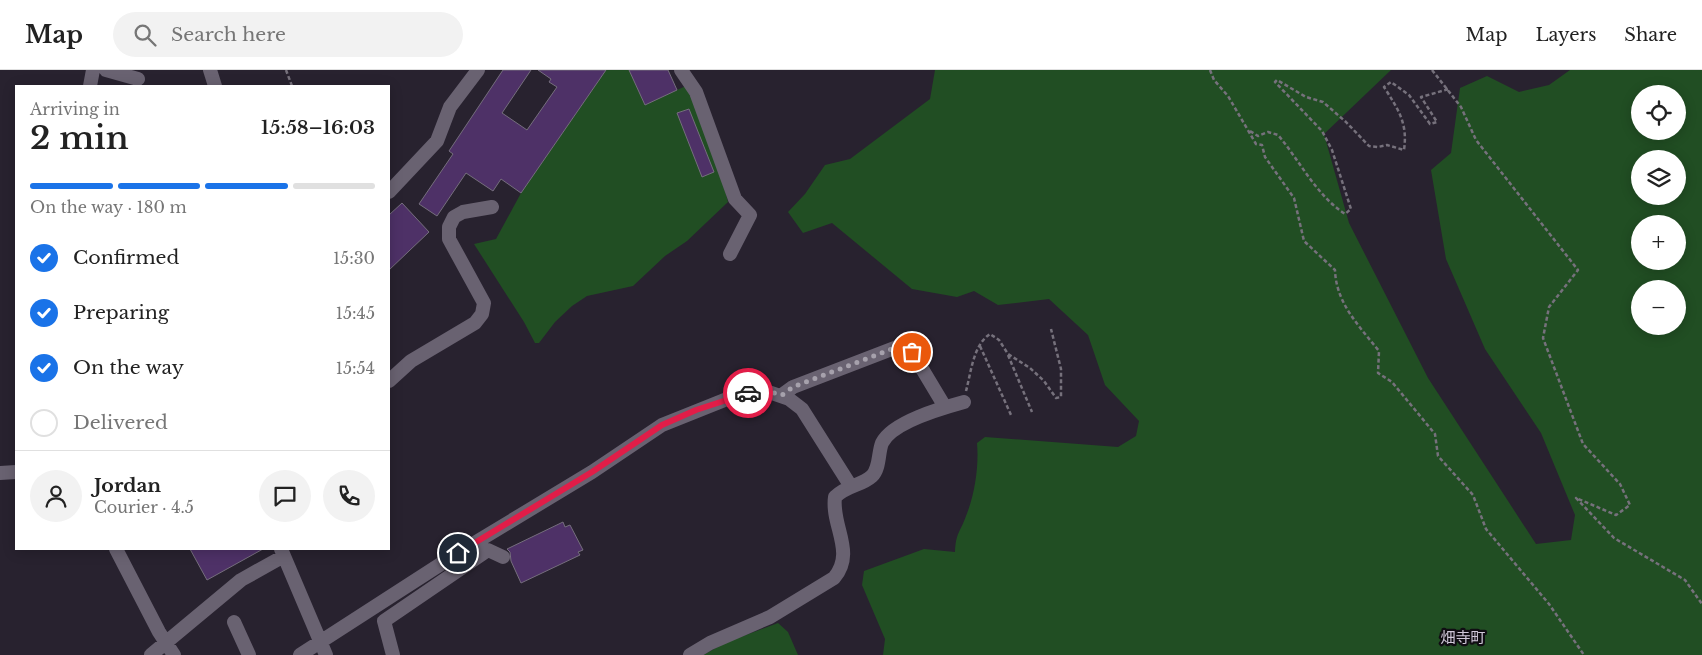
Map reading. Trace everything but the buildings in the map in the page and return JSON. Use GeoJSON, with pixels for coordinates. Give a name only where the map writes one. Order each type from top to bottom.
{"type":"FeatureCollection","features":[{"type":"Feature","properties":{"kind":"street"},"geometry":{"type":"LineString","coordinates":[[90,85],[93,70]]}},
{"type":"Feature","properties":{"kind":"street"},"geometry":{"type":"LineString","coordinates":[[106,70],[138,79]]}},
{"type":"Feature","properties":{"kind":"street"},"geometry":{"type":"LineString","coordinates":[[210,70],[215,85]]}},
{"type":"Feature","properties":{"kind":"street"},"geometry":{"type":"LineString","coordinates":[[390,191],[437,141],[450,106],[478,70]]}},
{"type":"Feature","properties":{"kind":"street"},"geometry":{"type":"LineString","coordinates":[[682,70],[696,92],[735,199],[750,216],[730,254]]}},
{"type":"Feature","properties":{"kind":"street"},"geometry":{"type":"LineString","coordinates":[[390,380],[411,361],[475,323],[482,314],[484,303],[449,239],[449,227],[454,217],[463,212],[492,207]]}},
{"type":"Feature","properties":{"kind":"street"},"geometry":{"type":"LineString","coordinates":[[782,395],[793,387],[897,347],[912,352],[946,407]]}},
{"type":"Feature","properties":{"kind":"street"},"geometry":{"type":"LineString","coordinates":[[300,655],[323,649],[662,425],[732,397],[763,390],[782,395],[802,409],[850,485]]}},
{"type":"Feature","properties":{"kind":"street"},"geometry":{"type":"LineString","coordinates":[[690,655],[710,643],[770,617],[834,578],[842,569],[844,559],[842,539],[835,512],[835,497],[850,485],[872,476],[876,469],[882,444],[894,429],[946,407],[964,402]]}},
{"type":"Feature","properties":{"kind":"street"},"geometry":{"type":"LineString","coordinates":[[0,473],[15,472]]}},
{"type":"Feature","properties":{"kind":"street"},"geometry":{"type":"LineString","coordinates":[[393,655],[384,620],[488,550],[503,557]]}},
{"type":"Feature","properties":{"kind":"street"},"geometry":{"type":"LineString","coordinates":[[118,552],[152,605],[170,649]]}},
{"type":"Feature","properties":{"kind":"street"},"geometry":{"type":"LineString","coordinates":[[150,655],[170,649],[241,580],[283,552],[323,649]]}},
{"type":"Feature","properties":{"kind":"street"},"geometry":{"type":"LineString","coordinates":[[234,622],[249,655]]}},
{"type":"Feature","properties":{"kind":"path"},"geometry":{"type":"LineString","coordinates":[[286,70],[292,85]]}},
{"type":"Feature","properties":{"kind":"path"},"geometry":{"type":"LineString","coordinates":[[1210,70],[1250,131],[1256,144],[1262,145],[1265,157],[1294,198],[1304,241],[1335,270],[1335,281],[1344,307],[1379,351],[1378,373],[1392,382],[1435,434],[1438,456],[1473,495],[1486,529],[1549,604],[1584,655]]}},
{"type":"Feature","properties":{"kind":"path"},"geometry":{"type":"LineString","coordinates":[[1432,70],[1461,107],[1476,140],[1578,270],[1549,307],[1543,338],[1582,444],[1620,484],[1630,505],[1616,515],[1576,498],[1614,538],[1685,580],[1702,604]]}},
{"type":"Feature","properties":{"kind":"path"},"geometry":{"type":"LineString","coordinates":[[1250,131],[1258,136],[1268,132],[1278,134],[1315,184],[1334,207],[1344,214],[1351,209],[1332,150],[1322,131],[1275,82],[1277,80],[1306,97],[1323,102],[1369,146],[1378,148],[1387,145],[1404,150],[1406,134],[1399,110],[1384,87],[1391,82],[1409,95],[1430,124],[1437,122],[1421,98],[1449,90]]}},
{"type":"Feature","properties":{"kind":"path"},"geometry":{"type":"LineString","coordinates":[[1008,354],[1030,368],[1059,398],[1061,392],[1061,369],[1051,329]]}},
{"type":"Feature","properties":{"kind":"path"},"geometry":{"type":"LineString","coordinates":[[964,402],[975,355],[984,338],[990,334],[994,336],[1008,354],[1032,412]]}},
{"type":"Feature","properties":{"kind":"path"},"geometry":{"type":"LineString","coordinates":[[980,346],[1011,415]]}},
{"type":"Feature","properties":{"kind":"green space"},"geometry":{"type":"Polygon","coordinates":[[[606,70],[629,70],[645,104],[686,86],[692,97],[721,175],[728,202],[687,241],[665,256],[633,286],[587,296],[572,306],[555,322],[539,343],[535,343],[524,322],[474,244],[496,239],[521,193],[606,70]]]}},
{"type":"Feature","properties":{"kind":"green space"},"geometry":{"type":"Polygon","coordinates":[[[935,70],[1391,70],[1324,134],[1349,223],[1428,378],[1536,544],[1571,540],[1575,515],[1541,433],[1485,349],[1446,259],[1431,170],[1451,153],[1460,88],[1487,76],[1519,92],[1549,85],[1570,70],[1702,70],[1702,655],[883,655],[885,639],[862,585],[864,571],[924,549],[955,552],[957,536],[964,522],[976,480],[977,443],[985,437],[1118,447],[1136,436],[1139,421],[1105,385],[1088,335],[1049,299],[998,305],[974,291],[957,297],[912,289],[832,223],[803,233],[788,212],[805,194],[825,165],[850,159],[930,99],[935,70]]]}},
{"type":"Feature","properties":{"kind":"green space"},"geometry":{"type":"Polygon","coordinates":[[[778,623],[788,632],[798,655],[703,655],[727,642],[778,623]]]}},
{"type":"Feature","properties":{"kind":"way so far"},"geometry":{"type":"LineString","coordinates":[[748,393],[763,390],[782,395],[793,387],[897,347],[912,352]]}},
{"type":"Feature","properties":{"kind":"district","name":"畑寺町"},"geometry":{"type":"Point","coordinates":[1463,637]}},
{"type":"Feature","properties":{"kind":"route"},"geometry":{"type":"LineString","coordinates":[[458,553],[592,472],[662,425],[696,410],[748,393]]}}]}
